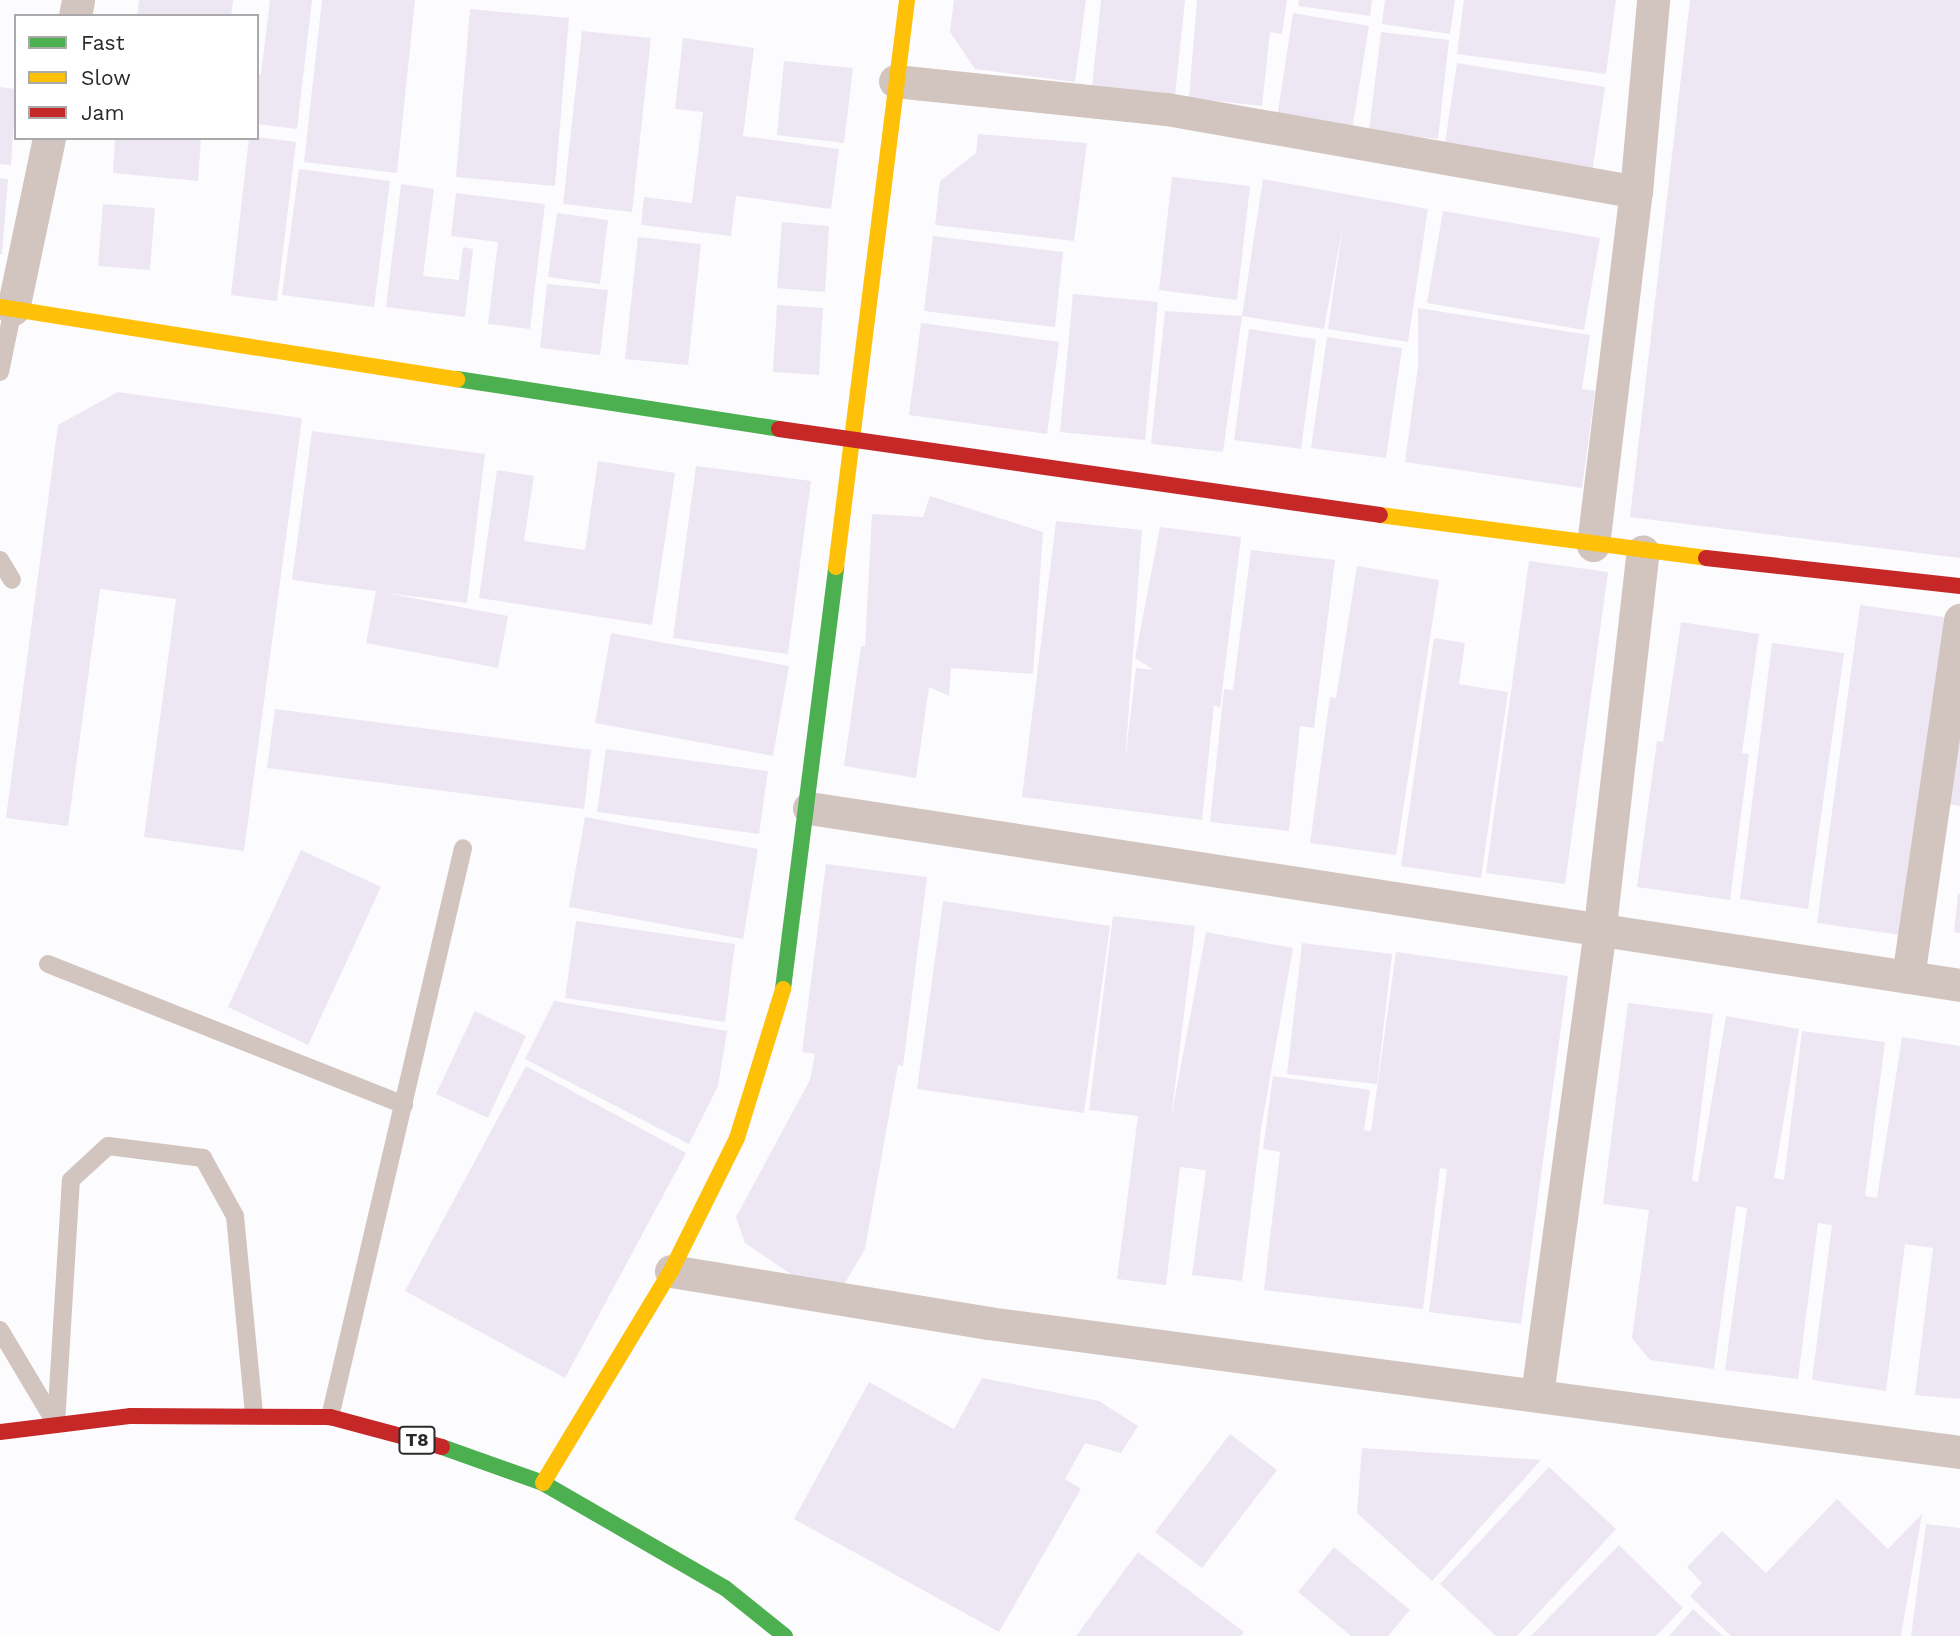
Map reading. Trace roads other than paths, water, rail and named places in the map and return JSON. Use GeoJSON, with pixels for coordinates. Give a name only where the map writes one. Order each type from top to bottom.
{"type":"FeatureCollection","features":[{"type":"Feature","properties":{"kind":"main road"},"geometry":{"type":"LineString","coordinates":[[543,1483],[671,1271],[737,1138],[782,996],[809,808],[855,441],[895,81],[907,0]]}},
{"type":"Feature","properties":{"kind":"main road"},"geometry":{"type":"LineString","coordinates":[[6,308],[855,441],[1593,545],[1960,586]]}},
{"type":"Feature","properties":{"kind":"main road","name":"T8"},"geometry":{"type":"LineString","coordinates":[[0,1432],[131,1416],[254,1413],[330,1417],[451,1449],[543,1483],[725,1588],[785,1636]]}},
{"type":"Feature","properties":{"kind":"street"},"geometry":{"type":"LineString","coordinates":[[1593,545],[1636,192],[1653,0]]}},
{"type":"Feature","properties":{"kind":"street"},"geometry":{"type":"LineString","coordinates":[[895,81],[1167,108],[1636,192]]}},
{"type":"Feature","properties":{"kind":"street"},"geometry":{"type":"LineString","coordinates":[[6,308],[48,140]]}},
{"type":"Feature","properties":{"kind":"street"},"geometry":{"type":"LineString","coordinates":[[1537,1395],[1600,926],[1643,551]]}},
{"type":"Feature","properties":{"kind":"street"},"geometry":{"type":"LineString","coordinates":[[1908,977],[1960,620]]}},
{"type":"Feature","properties":{"kind":"street"},"geometry":{"type":"LineString","coordinates":[[809,808],[1600,926],[1960,985]]}},
{"type":"Feature","properties":{"kind":"street"},"geometry":{"type":"LineString","coordinates":[[671,1271],[988,1323],[1960,1452]]}},
{"type":"Feature","properties":{"kind":"lane"},"geometry":{"type":"LineString","coordinates":[[0,372],[6,308]]}},
{"type":"Feature","properties":{"kind":"lane"},"geometry":{"type":"LineString","coordinates":[[0,560],[12,580]]}},
{"type":"Feature","properties":{"kind":"lane"},"geometry":{"type":"LineString","coordinates":[[330,1417],[463,848]]}},
{"type":"Feature","properties":{"kind":"lane"},"geometry":{"type":"LineString","coordinates":[[48,964],[404,1105]]}},
{"type":"Feature","properties":{"kind":"lane"},"geometry":{"type":"LineString","coordinates":[[56,1424],[71,1180],[108,1146],[203,1158],[235,1216],[254,1413]]}},
{"type":"Feature","properties":{"kind":"lane"},"geometry":{"type":"LineString","coordinates":[[0,1330],[56,1424]]}}]}
